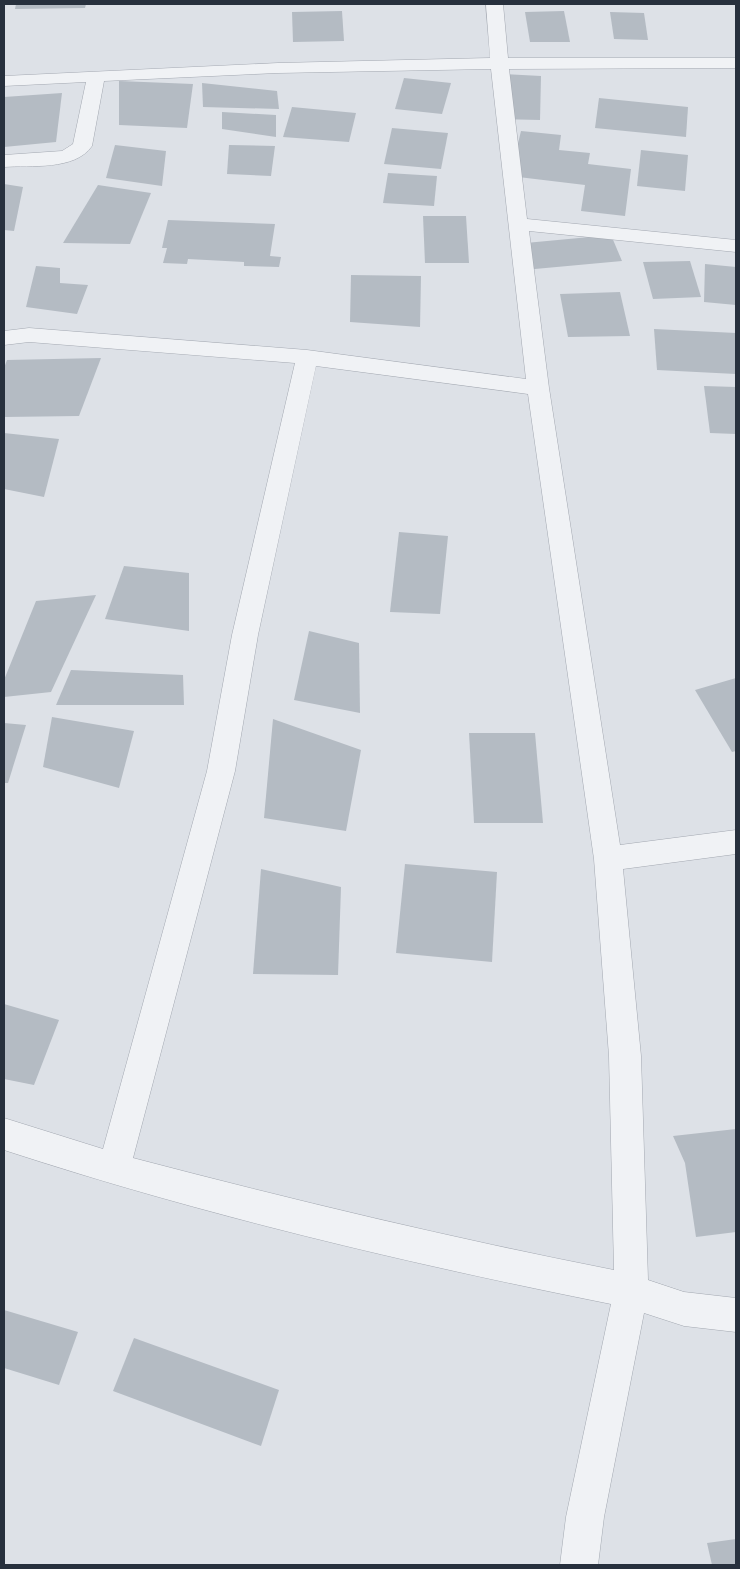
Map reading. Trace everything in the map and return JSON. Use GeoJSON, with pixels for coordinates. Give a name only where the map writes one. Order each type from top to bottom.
{"type":"FeatureCollection","features":[{"type":"Feature","properties":{"kind":"street"},"geometry":{"type":"LineString","coordinates":[[494,4],[499,62],[538,388],[608,859],[625,1056],[631,1291],[585,1517],[579,1565]]}},
{"type":"Feature","properties":{"kind":"street"},"geometry":{"type":"LineString","coordinates":[[4,81],[96,75],[499,62],[736,63]]}},
{"type":"Feature","properties":{"kind":"street"},"geometry":{"type":"LineString","coordinates":[[4,162],[62,157],[70,155],[82,146],[96,75]]}},
{"type":"Feature","properties":{"kind":"street"},"geometry":{"type":"LineString","coordinates":[[519,224],[711,245],[736,246]]}},
{"type":"Feature","properties":{"kind":"street"},"geometry":{"type":"LineString","coordinates":[[4,338],[29,336],[307,357],[538,388]]}},
{"type":"Feature","properties":{"kind":"street"},"geometry":{"type":"LineString","coordinates":[[114,1169],[221,771],[245,635],[307,357]]}},
{"type":"Feature","properties":{"kind":"street"},"geometry":{"type":"LineString","coordinates":[[608,859],[736,842]]}},
{"type":"Feature","properties":{"kind":"street"},"geometry":{"type":"LineString","coordinates":[[4,1134],[114,1169],[306,1220],[466,1258],[631,1291],[684,1309],[736,1315]]}},
{"type":"Feature","properties":{"kind":"building"},"geometry":{"type":"Polygon","coordinates":[[[16,4],[86,4],[85,8],[15,9],[16,4]]]}},
{"type":"Feature","properties":{"kind":"building"},"geometry":{"type":"Polygon","coordinates":[[[342,11],[344,41],[293,42],[292,12],[342,11]]]}},
{"type":"Feature","properties":{"kind":"building"},"geometry":{"type":"Polygon","coordinates":[[[564,11],[570,42],[530,42],[525,12],[564,11]]]}},
{"type":"Feature","properties":{"kind":"building"},"geometry":{"type":"Polygon","coordinates":[[[610,12],[644,13],[648,40],[614,39],[610,12]]]}},
{"type":"Feature","properties":{"kind":"building"},"geometry":{"type":"Polygon","coordinates":[[[505,74],[541,76],[540,120],[503,119],[505,74]]]}},
{"type":"Feature","properties":{"kind":"building"},"geometry":{"type":"Polygon","coordinates":[[[404,78],[451,83],[442,114],[395,109],[404,78]]]}},
{"type":"Feature","properties":{"kind":"building"},"geometry":{"type":"Polygon","coordinates":[[[119,81],[193,84],[187,128],[119,125],[119,81]]]}},
{"type":"Feature","properties":{"kind":"building"},"geometry":{"type":"Polygon","coordinates":[[[202,83],[277,91],[279,109],[203,107],[202,83]]]}},
{"type":"Feature","properties":{"kind":"building"},"geometry":{"type":"Polygon","coordinates":[[[62,93],[56,142],[4,147],[4,97],[62,93]]]}},
{"type":"Feature","properties":{"kind":"building"},"geometry":{"type":"Polygon","coordinates":[[[599,98],[688,107],[686,137],[595,128],[599,98]]]}},
{"type":"Feature","properties":{"kind":"building"},"geometry":{"type":"Polygon","coordinates":[[[292,107],[356,113],[349,142],[283,137],[292,107]]]}},
{"type":"Feature","properties":{"kind":"building"},"geometry":{"type":"Polygon","coordinates":[[[222,112],[276,115],[276,137],[222,129],[222,112]]]}},
{"type":"Feature","properties":{"kind":"building"},"geometry":{"type":"Polygon","coordinates":[[[392,128],[448,133],[441,169],[384,164],[392,128]]]}},
{"type":"Feature","properties":{"kind":"building"},"geometry":{"type":"Polygon","coordinates":[[[521,131],[561,135],[559,150],[590,153],[588,164],[631,169],[625,216],[581,211],[585,185],[510,176],[521,131]]]}},
{"type":"Feature","properties":{"kind":"building"},"geometry":{"type":"Polygon","coordinates":[[[115,145],[166,151],[162,186],[106,178],[115,145]]]}},
{"type":"Feature","properties":{"kind":"building"},"geometry":{"type":"Polygon","coordinates":[[[229,145],[275,146],[271,176],[227,174],[229,145]]]}},
{"type":"Feature","properties":{"kind":"building"},"geometry":{"type":"Polygon","coordinates":[[[641,150],[688,155],[685,191],[637,186],[641,150]]]}},
{"type":"Feature","properties":{"kind":"building"},"geometry":{"type":"Polygon","coordinates":[[[388,173],[437,176],[434,206],[383,203],[388,173]]]}},
{"type":"Feature","properties":{"kind":"building"},"geometry":{"type":"Polygon","coordinates":[[[4,184],[23,187],[14,231],[4,230],[4,184]]]}},
{"type":"Feature","properties":{"kind":"building"},"geometry":{"type":"Polygon","coordinates":[[[98,185],[151,193],[130,244],[63,243],[98,185]]]}},
{"type":"Feature","properties":{"kind":"building"},"geometry":{"type":"Polygon","coordinates":[[[423,216],[466,216],[469,263],[425,263],[423,216]]]}},
{"type":"Feature","properties":{"kind":"building"},"geometry":{"type":"Polygon","coordinates":[[[168,220],[275,224],[270,256],[281,257],[279,267],[244,266],[244,262],[188,259],[187,264],[163,263],[167,248],[162,248],[168,220]]]}},
{"type":"Feature","properties":{"kind":"building"},"geometry":{"type":"Polygon","coordinates":[[[611,235],[622,261],[524,270],[515,244],[611,235]]]}},
{"type":"Feature","properties":{"kind":"building"},"geometry":{"type":"Polygon","coordinates":[[[690,261],[701,297],[653,299],[643,262],[690,261]]]}},
{"type":"Feature","properties":{"kind":"building"},"geometry":{"type":"Polygon","coordinates":[[[705,264],[736,267],[736,305],[704,302],[705,264]]]}},
{"type":"Feature","properties":{"kind":"building"},"geometry":{"type":"Polygon","coordinates":[[[36,266],[60,268],[60,283],[88,285],[77,314],[26,307],[36,266]]]}},
{"type":"Feature","properties":{"kind":"building"},"geometry":{"type":"Polygon","coordinates":[[[351,275],[421,276],[420,327],[350,322],[351,275]]]}},
{"type":"Feature","properties":{"kind":"building"},"geometry":{"type":"Polygon","coordinates":[[[620,292],[630,336],[568,337],[560,294],[620,292]]]}},
{"type":"Feature","properties":{"kind":"building"},"geometry":{"type":"Polygon","coordinates":[[[654,329],[736,333],[736,374],[657,370],[654,329]]]}},
{"type":"Feature","properties":{"kind":"building"},"geometry":{"type":"Polygon","coordinates":[[[101,358],[79,416],[4,417],[4,368],[7,360],[101,358]]]}},
{"type":"Feature","properties":{"kind":"building"},"geometry":{"type":"Polygon","coordinates":[[[704,386],[736,387],[736,434],[710,433],[704,386]]]}},
{"type":"Feature","properties":{"kind":"building"},"geometry":{"type":"Polygon","coordinates":[[[4,433],[59,439],[44,497],[4,489],[4,433]]]}},
{"type":"Feature","properties":{"kind":"building"},"geometry":{"type":"Polygon","coordinates":[[[399,532],[448,536],[440,614],[390,612],[399,532]]]}},
{"type":"Feature","properties":{"kind":"building"},"geometry":{"type":"Polygon","coordinates":[[[124,566],[189,573],[189,631],[105,619],[124,566]]]}},
{"type":"Feature","properties":{"kind":"building"},"geometry":{"type":"Polygon","coordinates":[[[96,595],[51,692],[4,697],[4,680],[36,601],[96,595]]]}},
{"type":"Feature","properties":{"kind":"building"},"geometry":{"type":"Polygon","coordinates":[[[309,631],[359,643],[360,713],[294,700],[309,631]]]}},
{"type":"Feature","properties":{"kind":"building"},"geometry":{"type":"Polygon","coordinates":[[[71,670],[183,675],[184,705],[56,705],[71,670]]]}},
{"type":"Feature","properties":{"kind":"building"},"geometry":{"type":"Polygon","coordinates":[[[736,678],[736,751],[732,752],[695,690],[736,678]]]}},
{"type":"Feature","properties":{"kind":"building"},"geometry":{"type":"Polygon","coordinates":[[[52,717],[134,731],[119,788],[43,767],[52,717]]]}},
{"type":"Feature","properties":{"kind":"building"},"geometry":{"type":"Polygon","coordinates":[[[273,719],[361,750],[346,831],[264,818],[273,719]]]}},
{"type":"Feature","properties":{"kind":"building"},"geometry":{"type":"Polygon","coordinates":[[[4,723],[26,725],[8,783],[4,783],[4,723]]]}},
{"type":"Feature","properties":{"kind":"building"},"geometry":{"type":"Polygon","coordinates":[[[469,733],[535,733],[543,823],[474,823],[469,733]]]}},
{"type":"Feature","properties":{"kind":"building"},"geometry":{"type":"Polygon","coordinates":[[[405,864],[497,872],[492,962],[396,953],[405,864]]]}},
{"type":"Feature","properties":{"kind":"building"},"geometry":{"type":"Polygon","coordinates":[[[261,869],[341,887],[338,975],[253,974],[261,869]]]}},
{"type":"Feature","properties":{"kind":"building"},"geometry":{"type":"Polygon","coordinates":[[[4,1004],[59,1020],[34,1085],[4,1079],[4,1004]]]}},
{"type":"Feature","properties":{"kind":"building"},"geometry":{"type":"Polygon","coordinates":[[[736,1129],[736,1232],[696,1237],[685,1163],[673,1136],[736,1129]]]}},
{"type":"Feature","properties":{"kind":"building"},"geometry":{"type":"Polygon","coordinates":[[[4,1310],[78,1332],[59,1385],[4,1368],[4,1310]]]}},
{"type":"Feature","properties":{"kind":"building"},"geometry":{"type":"Polygon","coordinates":[[[134,1338],[279,1390],[261,1446],[113,1391],[134,1338]]]}},
{"type":"Feature","properties":{"kind":"building"},"geometry":{"type":"Polygon","coordinates":[[[736,1539],[736,1565],[712,1565],[707,1543],[736,1539]]]}}]}
